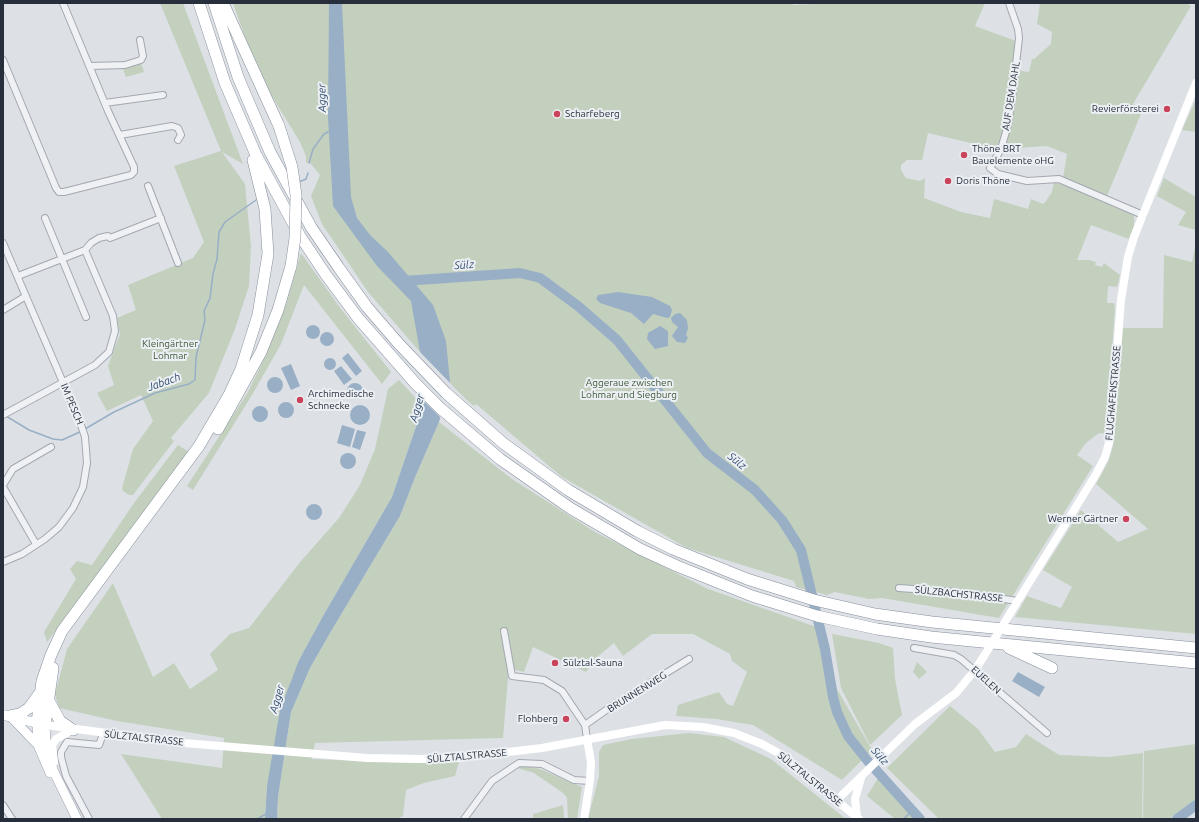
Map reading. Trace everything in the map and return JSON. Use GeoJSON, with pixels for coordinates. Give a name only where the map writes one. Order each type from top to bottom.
{"type":"FeatureCollection","features":[{"type":"Feature","properties":{"kind":"highway"},"geometry":{"type":"LineString","coordinates":[[199,3],[225,83],[246,134],[273,188],[300,236],[358,318],[415,383],[469,433],[536,486],[622,539],[677,566],[714,582],[791,608],[844,622],[930,637],[1196,663]]}},
{"type":"Feature","properties":{"kind":"highway"},"geometry":{"type":"LineString","coordinates":[[214,3],[246,96],[284,180],[311,227],[339,268],[367,307],[422,369],[473,418],[503,443],[551,478],[602,511],[637,531],[710,565],[785,592],[843,607],[932,622],[1196,648]]}},
{"type":"Feature","properties":{"kind":"highway"},"geometry":{"type":"LineString","coordinates":[[41,724],[44,695],[54,664],[68,634],[232,406],[261,352],[278,310],[291,266],[296,238],[296,195],[290,160],[279,126],[223,3]]}},
{"type":"Feature","properties":{"kind":"highway"},"geometry":{"type":"LineString","coordinates":[[201,448],[241,369],[258,315],[266,277],[268,254],[265,209],[246,134]]}},
{"type":"Feature","properties":{"kind":"highway"},"geometry":{"type":"LineString","coordinates":[[1002,644],[1052,668]]}},
{"type":"Feature","properties":{"kind":"highway"},"geometry":{"type":"LineString","coordinates":[[7,715],[20,714],[44,695]]}},
{"type":"Feature","properties":{"kind":"highway"},"geometry":{"type":"LineString","coordinates":[[44,695],[60,721],[73,730]]}},
{"type":"Feature","properties":{"kind":"main road","name":"FLUGHAFENSTRASSE"},"geometry":{"type":"LineString","coordinates":[[863,774],[915,724],[956,693],[975,670],[1095,476],[1108,449],[1112,424],[1124,276],[1131,247],[1196,83]]}},
{"type":"Feature","properties":{"kind":"main road"},"geometry":{"type":"LineString","coordinates":[[7,715],[41,724]]}},
{"type":"Feature","properties":{"kind":"main road"},"geometry":{"type":"LineString","coordinates":[[7,715],[38,745]]}},
{"type":"Feature","properties":{"kind":"main road"},"geometry":{"type":"LineString","coordinates":[[41,724],[38,745],[44,763],[76,819]]}},
{"type":"Feature","properties":{"kind":"main road"},"geometry":{"type":"LineString","coordinates":[[41,724],[53,770],[76,819]]}},
{"type":"Feature","properties":{"kind":"main road","name":"SÜLZTALSTRASSE"},"geometry":{"type":"LineString","coordinates":[[41,724],[103,734],[223,746],[396,759],[457,758],[542,748],[665,725],[692,726],[718,729],[752,740],[782,755],[858,818]]}},
{"type":"Feature","properties":{"kind":"main road"},"geometry":{"type":"LineString","coordinates":[[73,730],[56,739],[52,745],[53,759],[76,819]]}},
{"type":"Feature","properties":{"kind":"main road"},"geometry":{"type":"LineString","coordinates":[[584,819],[590,781],[591,762],[587,739]]}},
{"type":"Feature","properties":{"kind":"main road"},"geometry":{"type":"LineString","coordinates":[[837,800],[863,774]]}},
{"type":"Feature","properties":{"kind":"main road"},"geometry":{"type":"LineString","coordinates":[[858,818],[855,799],[863,774]]}},
{"type":"Feature","properties":{"kind":"street"},"geometry":{"type":"LineString","coordinates":[[3,60],[56,188],[60,192],[131,175],[134,172],[134,167],[105,103],[64,3]]}},
{"type":"Feature","properties":{"kind":"street","name":"AUF DEM DAHL"},"geometry":{"type":"LineString","coordinates":[[1009,3],[1018,29],[1019,38],[1008,124],[1001,149],[990,168],[998,174],[1028,181],[1059,180],[1143,215]]}},
{"type":"Feature","properties":{"kind":"street"},"geometry":{"type":"LineString","coordinates":[[90,66],[125,65],[141,60],[143,56],[140,40]]}},
{"type":"Feature","properties":{"kind":"street"},"geometry":{"type":"LineString","coordinates":[[105,103],[163,95]]}},
{"type":"Feature","properties":{"kind":"street"},"geometry":{"type":"LineString","coordinates":[[120,135],[172,126],[178,128],[181,135],[178,140]]}},
{"type":"Feature","properties":{"kind":"street"},"geometry":{"type":"LineString","coordinates":[[148,186],[178,263]]}},
{"type":"Feature","properties":{"kind":"street"},"geometry":{"type":"LineString","coordinates":[[45,218],[86,317]]}},
{"type":"Feature","properties":{"kind":"street"},"geometry":{"type":"LineString","coordinates":[[18,276],[85,250],[91,243],[99,238],[108,236],[110,238],[161,218]]}},
{"type":"Feature","properties":{"kind":"street","name":"IM PESCH"},"geometry":{"type":"LineString","coordinates":[[3,243],[82,426],[87,463],[83,487],[73,508],[59,527],[22,554],[3,562]]}},
{"type":"Feature","properties":{"kind":"street"},"geometry":{"type":"LineString","coordinates":[[3,415],[94,365],[109,352],[115,332],[113,316],[85,250]]}},
{"type":"Feature","properties":{"kind":"street"},"geometry":{"type":"LineString","coordinates":[[3,310],[26,296]]}},
{"type":"Feature","properties":{"kind":"street"},"geometry":{"type":"LineString","coordinates":[[36,544],[3,486],[13,470],[51,447]]}},
{"type":"Feature","properties":{"kind":"street","name":"SÜLZBACHSTRASSE"},"geometry":{"type":"LineString","coordinates":[[899,588],[955,592],[1018,601]]}},
{"type":"Feature","properties":{"kind":"street"},"geometry":{"type":"LineString","coordinates":[[504,631],[512,676],[544,680],[562,691],[585,725],[587,739]]}},
{"type":"Feature","properties":{"kind":"street","name":"EUELEN"},"geometry":{"type":"LineString","coordinates":[[914,648],[954,655],[961,659],[1047,733]]}},
{"type":"Feature","properties":{"kind":"street","name":"BRUNNENWEG"},"geometry":{"type":"LineString","coordinates":[[585,725],[609,708],[683,666],[689,660]]}},
{"type":"Feature","properties":{"kind":"street"},"geometry":{"type":"LineString","coordinates":[[89,819],[66,776],[60,757],[61,752],[67,742],[98,745],[103,734]]}},
{"type":"Feature","properties":{"kind":"street"},"geometry":{"type":"LineString","coordinates":[[464,819],[492,781],[519,763],[542,764],[574,780],[590,781]]}},
{"type":"Feature","properties":{"kind":"street"},"geometry":{"type":"LineString","coordinates":[[3,805],[12,819]]}},
{"type":"Feature","properties":{"kind":"green space","name":"Kleingärtner Lohmar"},"geometry":{"type":"Polygon","coordinates":[[[160,3],[183,3],[243,164],[222,152],[245,184],[251,246],[249,286],[235,329],[209,393],[171,438],[174,441],[133,495],[129,495],[123,491],[122,488],[133,449],[153,421],[141,395],[107,411],[97,393],[114,385],[108,366],[120,334],[117,318],[136,310],[128,285],[193,258],[204,242],[174,166],[221,151],[160,3]]]}},
{"type":"Feature","properties":{"kind":"green space","name":"Aggeraue zwischen Lohmar und Siegburg"},"geometry":{"type":"Polygon","coordinates":[[[233,3],[793,3],[793,5],[832,3],[985,3],[975,26],[1016,41],[1015,70],[1029,72],[1032,59],[1034,59],[1051,44],[1052,32],[1037,24],[1040,3],[1186,3],[1191,6],[1133,104],[1143,109],[1107,196],[1063,178],[1067,154],[1047,146],[1018,148],[1007,144],[996,149],[928,133],[922,160],[907,160],[901,165],[901,170],[906,178],[920,181],[925,178],[924,198],[961,212],[990,218],[994,199],[1028,209],[1031,199],[1043,204],[1046,201],[1052,192],[1054,182],[1068,186],[1134,214],[1134,226],[1129,239],[1091,225],[1077,260],[1089,260],[1096,262],[1095,265],[1102,267],[1104,263],[1120,275],[1117,287],[1108,286],[1107,303],[1114,303],[1115,307],[1106,434],[1099,433],[1086,443],[1077,455],[1093,466],[999,618],[882,598],[869,599],[835,592],[827,595],[796,587],[794,581],[687,548],[562,477],[476,404],[474,406],[469,402],[432,366],[368,292],[322,224],[311,196],[320,175],[311,164],[306,162],[306,156],[300,142],[257,72],[233,3]]]}},
{"type":"Feature","properties":{"kind":"green space"},"geometry":{"type":"Polygon","coordinates":[[[141,63],[144,72],[126,77],[122,67],[141,63]]]}},
{"type":"Feature","properties":{"kind":"green space"},"geometry":{"type":"Polygon","coordinates":[[[1196,99],[1196,132],[1182,130],[1195,101],[1196,99]]]}},
{"type":"Feature","properties":{"kind":"green space"},"geometry":{"type":"Polygon","coordinates":[[[1164,178],[1196,197],[1196,230],[1178,225],[1186,212],[1157,196],[1164,178]]]}},
{"type":"Feature","properties":{"kind":"green space"},"geometry":{"type":"Polygon","coordinates":[[[1196,242],[1196,634],[1015,617],[1027,596],[1061,608],[1072,587],[1043,570],[1081,510],[1118,542],[1148,529],[1096,484],[1108,462],[1113,446],[1123,328],[1163,328],[1164,255],[1192,262],[1196,242]]]}},
{"type":"Feature","properties":{"kind":"green space"},"geometry":{"type":"Polygon","coordinates":[[[301,253],[341,309],[391,372],[382,384],[304,285],[281,344],[252,395],[193,490],[187,486],[248,392],[262,363],[286,305],[301,253]]]}},
{"type":"Feature","properties":{"kind":"green space"},"geometry":{"type":"Polygon","coordinates":[[[399,380],[423,406],[392,497],[299,660],[267,786],[265,819],[162,819],[121,754],[222,768],[224,738],[117,721],[59,708],[55,694],[67,649],[113,583],[153,677],[174,663],[190,689],[218,670],[210,654],[230,634],[249,628],[301,561],[339,518],[360,485],[375,449],[388,389],[399,380]]]}},
{"type":"Feature","properties":{"kind":"green space"},"geometry":{"type":"Polygon","coordinates":[[[439,422],[512,479],[595,532],[708,589],[825,630],[837,689],[872,750],[842,780],[753,725],[716,719],[676,716],[678,705],[719,692],[727,704],[733,706],[747,672],[732,661],[730,654],[693,634],[652,634],[623,656],[614,643],[596,658],[586,672],[533,647],[524,672],[512,669],[505,635],[508,678],[503,738],[315,743],[312,759],[413,763],[459,761],[455,776],[424,783],[406,790],[403,816],[397,819],[277,819],[278,797],[291,712],[310,668],[400,516],[439,422]]]}},
{"type":"Feature","properties":{"kind":"green space"},"geometry":{"type":"Polygon","coordinates":[[[178,445],[189,452],[47,642],[44,632],[76,579],[70,569],[77,561],[92,565],[134,503],[178,445]]]}},
{"type":"Feature","properties":{"kind":"green space"},"geometry":{"type":"Polygon","coordinates":[[[832,634],[879,643],[893,648],[895,679],[902,715],[870,745],[841,688],[832,634]]]}},
{"type":"Feature","properties":{"kind":"green space"},"geometry":{"type":"Polygon","coordinates":[[[917,662],[927,672],[919,679],[913,672],[917,662]]]}},
{"type":"Feature","properties":{"kind":"green space"},"geometry":{"type":"Polygon","coordinates":[[[950,706],[978,729],[995,752],[1016,747],[1026,734],[1059,755],[1109,757],[1143,753],[1142,819],[939,819],[887,768],[950,706]]]}},
{"type":"Feature","properties":{"kind":"green space"},"geometry":{"type":"Polygon","coordinates":[[[689,733],[724,737],[771,759],[846,819],[588,819],[599,776],[599,752],[603,745],[632,739],[689,733]]]}},
{"type":"Feature","properties":{"kind":"green space"},"geometry":{"type":"Polygon","coordinates":[[[1196,744],[1196,799],[1169,819],[1143,819],[1144,751],[1196,744]]]}},
{"type":"Feature","properties":{"kind":"green space"},"geometry":{"type":"Polygon","coordinates":[[[522,765],[540,769],[582,787],[577,819],[568,819],[567,798],[563,793],[534,773],[517,768],[522,765]]]}},
{"type":"Feature","properties":{"kind":"green space"},"geometry":{"type":"Polygon","coordinates":[[[878,778],[920,819],[895,819],[867,796],[878,778]]]}},
{"type":"Feature","properties":{"kind":"green space"},"geometry":{"type":"Polygon","coordinates":[[[563,805],[564,817],[562,819],[533,819],[533,814],[563,805]]]}},
{"type":"Feature","properties":{"kind":"water"},"geometry":{"type":"Polygon","coordinates":[[[329,3],[342,3],[351,197],[357,218],[370,235],[388,252],[433,305],[446,341],[450,382],[439,422],[400,516],[310,668],[291,712],[278,797],[277,819],[265,819],[267,786],[280,710],[299,660],[392,497],[423,406],[420,352],[411,301],[377,266],[333,206],[328,117],[329,3]]]}},
{"type":"Feature","properties":{"kind":"water"},"geometry":{"type":"Polygon","coordinates":[[[618,292],[652,297],[670,306],[672,310],[670,317],[667,318],[653,314],[644,324],[631,313],[600,303],[596,299],[598,295],[618,292]]]}},
{"type":"Feature","properties":{"kind":"water"},"geometry":{"type":"Polygon","coordinates":[[[680,313],[687,320],[688,328],[686,335],[688,338],[685,343],[677,342],[672,336],[678,327],[672,322],[671,318],[675,314],[680,313]]]}},
{"type":"Feature","properties":{"kind":"water"},"geometry":{"type":"Polygon","coordinates":[[[313,325],[318,327],[320,332],[318,337],[313,339],[308,337],[306,332],[308,327],[313,325]]]}},
{"type":"Feature","properties":{"kind":"water"},"geometry":{"type":"Polygon","coordinates":[[[660,326],[668,331],[668,346],[655,349],[647,339],[648,333],[660,326]]]}},
{"type":"Feature","properties":{"kind":"water"},"geometry":{"type":"Polygon","coordinates":[[[327,332],[332,334],[334,339],[332,344],[327,346],[322,344],[320,339],[322,334],[327,332]]]}},
{"type":"Feature","properties":{"kind":"water"},"geometry":{"type":"Polygon","coordinates":[[[348,353],[362,371],[356,376],[342,358],[348,353]]]}},
{"type":"Feature","properties":{"kind":"water"},"geometry":{"type":"Polygon","coordinates":[[[330,358],[334,360],[336,364],[334,368],[330,370],[326,368],[324,364],[326,360],[330,358]]]}},
{"type":"Feature","properties":{"kind":"water"},"geometry":{"type":"Polygon","coordinates":[[[291,364],[300,386],[291,390],[281,368],[291,364]]]}},
{"type":"Feature","properties":{"kind":"water"},"geometry":{"type":"Polygon","coordinates":[[[341,366],[352,379],[344,385],[334,371],[341,366]]]}},
{"type":"Feature","properties":{"kind":"water"},"geometry":{"type":"Polygon","coordinates":[[[272,377],[278,377],[283,382],[281,391],[278,393],[272,393],[267,388],[267,382],[272,377]]]}},
{"type":"Feature","properties":{"kind":"water"},"geometry":{"type":"Polygon","coordinates":[[[355,383],[361,385],[363,391],[361,397],[355,399],[349,397],[347,391],[349,385],[355,383]]]}},
{"type":"Feature","properties":{"kind":"water"},"geometry":{"type":"Polygon","coordinates":[[[283,402],[289,402],[294,407],[292,416],[289,418],[283,418],[278,413],[278,407],[283,402]]]}},
{"type":"Feature","properties":{"kind":"water"},"geometry":{"type":"Polygon","coordinates":[[[360,405],[367,408],[370,415],[367,422],[360,425],[353,422],[350,415],[353,408],[360,405]]]}},
{"type":"Feature","properties":{"kind":"water"},"geometry":{"type":"Polygon","coordinates":[[[257,406],[263,406],[268,411],[266,420],[263,422],[257,422],[252,417],[252,411],[257,406]]]}},
{"type":"Feature","properties":{"kind":"water"},"geometry":{"type":"Polygon","coordinates":[[[342,425],[355,429],[350,447],[337,443],[342,425]]]}},
{"type":"Feature","properties":{"kind":"water"},"geometry":{"type":"Polygon","coordinates":[[[357,430],[366,432],[360,450],[352,447],[357,430]]]}},
{"type":"Feature","properties":{"kind":"water"},"geometry":{"type":"Polygon","coordinates":[[[348,453],[355,458],[356,461],[351,468],[348,469],[341,464],[340,461],[345,454],[348,453]]]}},
{"type":"Feature","properties":{"kind":"water"},"geometry":{"type":"Polygon","coordinates":[[[314,504],[320,506],[322,512],[320,518],[314,520],[308,518],[306,512],[308,506],[314,504]]]}},
{"type":"Feature","properties":{"kind":"water"},"geometry":{"type":"Polygon","coordinates":[[[1018,672],[1045,687],[1039,697],[1012,681],[1018,672]]]}},
{"type":"Feature","properties":{"kind":"pier"},"geometry":{"type":"Polygon","coordinates":[[[418,350],[452,385],[442,419],[421,398],[418,350]]]}},
{"type":"Feature","properties":{"kind":"waterway","name":"Jabach"},"geometry":{"type":"LineString","coordinates":[[309,163],[313,149],[324,134],[328,132]]}},
{"type":"Feature","properties":{"kind":"waterway","name":"Jabach"},"geometry":{"type":"LineString","coordinates":[[299,182],[306,179],[308,173]]}},
{"type":"Feature","properties":{"kind":"waterway","name":"Jabach"},"geometry":{"type":"LineString","coordinates":[[85,429],[114,412],[155,393],[189,384],[195,380],[196,357],[205,320],[204,311],[210,298],[213,274],[217,259],[219,232],[225,222],[256,200]]}},
{"type":"Feature","properties":{"kind":"waterway","name":"Sülz"},"geometry":{"type":"LineString","coordinates":[[403,281],[520,273],[540,278],[578,306],[617,340],[707,453],[755,490],[782,520],[801,550],[825,649],[837,712],[848,736],[867,760],[920,819]]}},
{"type":"Feature","properties":{"kind":"waterway","name":"Jabach"},"geometry":{"type":"LineString","coordinates":[[6,416],[29,430],[53,439],[62,440],[82,431]]}},
{"type":"Feature","properties":{"kind":"waterway","name":"Sülz"},"geometry":{"type":"LineString","coordinates":[[1177,819],[1196,805]]}},
{"type":"Feature","properties":{"kind":"waterway"},"geometry":{"type":"LineString","coordinates":[[904,819],[912,810]]}},
{"type":"Feature","properties":{"kind":"waterway"},"geometry":{"type":"LineString","coordinates":[[257,819],[266,814]]}},
{"type":"Feature","properties":{"kind":"place","name":"Revierförsterei"},"geometry":{"type":"Point","coordinates":[1167,109]}},
{"type":"Feature","properties":{"kind":"place","name":"Scharfeberg"},"geometry":{"type":"Point","coordinates":[557,114]}},
{"type":"Feature","properties":{"kind":"place","name":"Thöne BRT Bauelemente oHG"},"geometry":{"type":"Point","coordinates":[964,155]}},
{"type":"Feature","properties":{"kind":"place","name":"Doris Thöne"},"geometry":{"type":"Point","coordinates":[948,181]}},
{"type":"Feature","properties":{"kind":"place","name":"Archimedische Schnecke"},"geometry":{"type":"Point","coordinates":[300,400]}},
{"type":"Feature","properties":{"kind":"place","name":"Werner Gärtner"},"geometry":{"type":"Point","coordinates":[1126,519]}},
{"type":"Feature","properties":{"kind":"place","name":"Sülztal-Sauna"},"geometry":{"type":"Point","coordinates":[555,663]}},
{"type":"Feature","properties":{"kind":"place","name":"Flohberg"},"geometry":{"type":"Point","coordinates":[566,719]}},
{"type":"Feature","properties":{"kind":"water label","name":"Agger"},"geometry":{"type":"Point","coordinates":[322,98]}},
{"type":"Feature","properties":{"kind":"water label","name":"Agger"},"geometry":{"type":"Point","coordinates":[417,408]}},
{"type":"Feature","properties":{"kind":"water label","name":"Agger"},"geometry":{"type":"Point","coordinates":[277,699]}}]}
